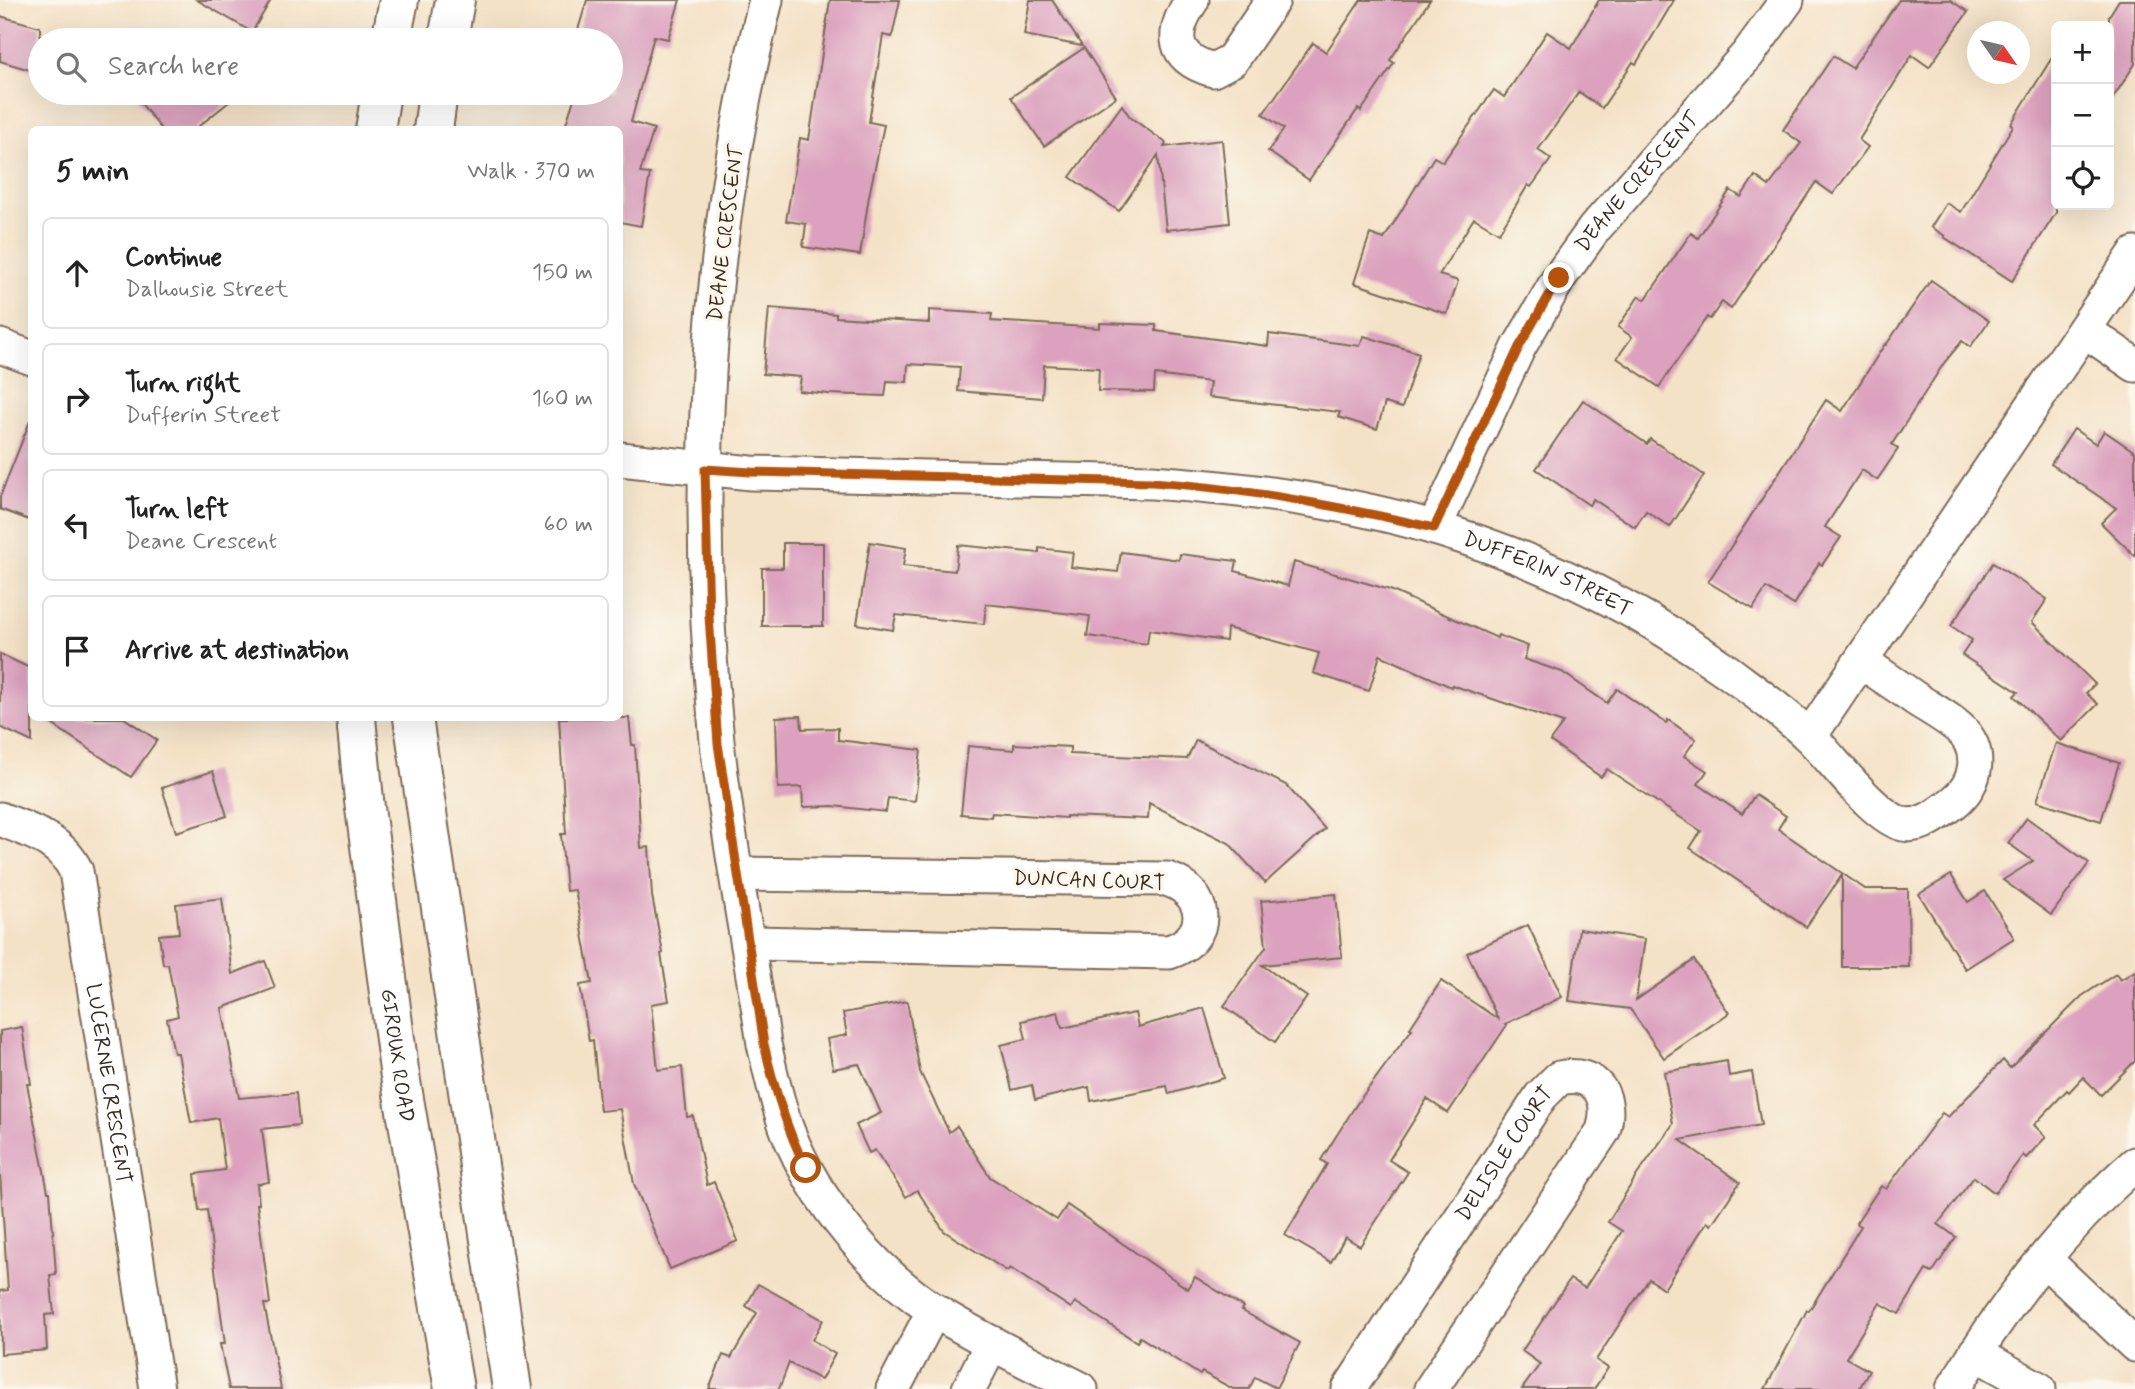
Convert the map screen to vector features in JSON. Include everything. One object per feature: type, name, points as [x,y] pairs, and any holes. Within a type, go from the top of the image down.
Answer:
[{"type":"main road","points":[[393,28],[399,0]]},
{"type":"main road","points":[[450,28],[456,0]]},
{"type":"main road","points":[[376,126],[379,105]]},
{"type":"main road","points":[[434,126],[436,105]]},
{"type":"main road","name":"GIROUX ROAD","points":[[356,721],[399,1070],[454,1389]]},
{"type":"main road","points":[[413,721],[512,1389]]},
{"type":"street","name":"DEANE CRESCENT","points":[[766,0],[739,127],[722,228],[713,317],[705,469],[713,689],[718,744],[764,1044],[774,1089],[788,1132],[806,1168],[847,1230],[870,1256],[934,1310],[1081,1389]]},
{"type":"street","points":[[1192,0],[1180,18],[1176,36],[1179,47],[1188,59],[1213,70],[1232,60],[1273,0]]},
{"type":"street","name":"DEANE CRESCENT","points":[[1434,528],[1519,347],[1571,260],[1594,229],[1748,54],[1787,0]]},
{"type":"street","points":[[1810,736],[2135,254]]},
{"type":"street","points":[[2084,330],[2135,365]]},
{"type":"street","points":[[0,346],[28,356]]},
{"type":"street","name":"DUFFERIN STREET","points":[[623,459],[751,472],[1152,482],[1209,486],[1305,500],[1434,528],[1521,559],[1649,621],[1725,670],[1810,736],[1874,806],[1895,821],[1911,824],[1926,821],[1963,795],[1975,775],[1975,753],[1958,727],[1861,661]]},
{"type":"street","name":"LUCERNE CRESCENT","points":[[0,819],[47,839],[65,852],[76,871],[157,1389]]},
{"type":"street","name":"DUNCAN COURT","points":[[737,874],[1167,879],[1178,883],[1195,898],[1201,917],[1199,927],[1188,943],[1169,952],[749,943]]},
{"type":"street","name":"DELISLE COURT","points":[[1349,1389],[1550,1085],[1559,1078],[1569,1076],[1591,1081],[1598,1087],[1607,1107],[1603,1131],[1431,1389]]},
{"type":"street","points":[[1953,1389],[1975,1353],[2044,1259],[2092,1205],[2135,1164]]},
{"type":"street","points":[[2044,1259],[2135,1345]]},
{"type":"street","points":[[893,1389],[934,1310]]},
{"type":"street","points":[[968,1389],[992,1343]]},
{"type":"street","points":[[1975,1353],[2039,1389]]},
{"type":"building","points":[[197,0],[271,0],[254,28],[245,28]]},
{"type":"building","points":[[587,0],[680,0],[668,39],[654,36],[631,122],[654,129],[640,173],[650,174],[641,226],[623,223],[623,126],[565,126],[572,105],[623,105],[623,28],[579,28]]},
{"type":"building","points":[[830,0],[900,0],[892,37],[883,35],[869,122],[884,125],[860,255],[803,247],[806,224],[786,221],[800,138],[809,140]]},
{"type":"building","points":[[1030,0],[1052,0],[1082,46],[1024,35]]},
{"type":"building","points":[[1361,0],[1430,0],[1390,60],[1394,63],[1309,180],[1268,151],[1284,129],[1263,114],[1313,43],[1326,52]]},
{"type":"building","points":[[1599,0],[1674,0],[1636,64],[1633,62],[1602,108],[1579,92],[1538,150],[1551,159],[1531,187],[1528,185],[1499,233],[1474,218],[1439,275],[1458,281],[1447,314],[1354,283],[1370,234],[1384,239],[1434,157],[1443,162],[1494,90],[1504,97],[1547,32],[1571,48]]},
{"type":"building","points":[[1899,0],[1950,0],[1968,12],[1929,67],[1912,55],[1859,140],[1868,147],[1833,194],[1816,182],[1731,309],[1722,302],[1710,319],[1707,317],[1659,387],[1617,358],[1632,337],[1618,327],[1639,296],[1645,300],[1691,233],[1698,238],[1730,190],[1741,197],[1755,176],[1769,186],[1801,143],[1783,130],[1833,56],[1852,68]]},
{"type":"building","points":[[2119,0],[2135,0],[2135,64],[2114,96],[2114,21],[2109,21],[2109,16]]},
{"type":"building","points":[[0,16],[40,27],[28,28],[28,69],[0,61]]},
{"type":"building","points":[[1084,48],[1116,97],[1044,146],[1011,97]]},
{"type":"building","points":[[2051,59],[2051,210],[2056,210],[2056,213],[2012,281],[1931,227],[1946,203],[1961,212],[2013,126],[2011,124]]},
{"type":"building","points":[[142,105],[225,105],[199,126],[159,126]]},
{"type":"building","points":[[1122,105],[1130,117],[1166,143],[1164,147],[1222,140],[1230,223],[1166,230],[1158,155],[1119,211],[1070,177]]},
{"type":"building","points":[[1931,280],[1989,321],[1970,347],[1962,341],[1944,363],[1892,444],[1898,449],[1877,480],[1862,470],[1825,527],[1841,537],[1822,565],[1819,563],[1794,605],[1766,588],[1753,609],[1708,582],[1826,400],[1842,411]]},
{"type":"building","points":[[769,308],[836,314],[836,317],[929,323],[929,310],[992,314],[991,321],[1100,328],[1100,323],[1156,325],[1156,331],[1268,346],[1269,334],[1360,346],[1364,336],[1419,353],[1402,408],[1385,403],[1377,429],[1338,417],[1340,412],[1208,397],[1210,382],[1155,375],[1154,392],[1098,391],[1099,368],[1044,365],[1042,398],[958,391],[960,367],[908,364],[907,382],[887,381],[885,396],[829,394],[799,391],[801,377],[763,374]]},
{"type":"building","points":[[1583,400],[1647,444],[1650,439],[1704,475],[1670,527],[1646,511],[1635,527],[1593,499],[1589,505],[1536,469]]},
{"type":"building","points":[[28,426],[28,520],[0,509],[0,497]]},
{"type":"building","points":[[2074,429],[2096,444],[2104,431],[2135,452],[2135,556],[2101,523],[2116,508],[2051,464]]},
{"type":"building","points":[[870,542],[906,548],[903,566],[955,571],[958,545],[1039,553],[1039,548],[1073,552],[1071,567],[1118,572],[1121,552],[1179,560],[1180,554],[1237,561],[1235,571],[1288,586],[1294,562],[1390,590],[1497,638],[1498,635],[1528,646],[1524,659],[1562,672],[1607,703],[1617,689],[1666,723],[1668,720],[1696,739],[1684,756],[1707,771],[1698,784],[1742,814],[1755,795],[1786,816],[1778,829],[1865,889],[1908,889],[1909,967],[1842,967],[1842,875],[1806,927],[1690,848],[1701,831],[1607,769],[1601,777],[1550,741],[1563,723],[1452,685],[1451,687],[1380,655],[1369,691],[1313,673],[1319,653],[1227,628],[1226,641],[1149,630],[1147,644],[1087,636],[1090,616],[986,604],[984,624],[896,615],[893,630],[857,624]]},
{"type":"building","points":[[783,543],[823,543],[823,626],[762,626],[762,568],[783,568]]},
{"type":"building","points":[[1993,563],[2047,599],[2032,622],[2095,684],[2086,693],[2098,704],[2061,741],[2014,696],[2018,692],[1962,655],[1972,640],[1951,626]]},
{"type":"building","points":[[0,654],[28,667],[28,721],[32,721],[32,742],[0,727]]},
{"type":"building","points":[[801,716],[802,729],[838,728],[838,740],[921,750],[915,801],[888,798],[886,812],[833,806],[803,807],[802,787],[778,788],[776,717]]},
{"type":"building","points":[[623,718],[629,718],[632,745],[635,745],[641,848],[649,847],[652,896],[669,1001],[651,1004],[658,1070],[682,1067],[687,1117],[693,1116],[707,1185],[714,1182],[738,1241],[670,1269],[634,1184],[620,1109],[600,1111],[593,1040],[589,1041],[580,985],[592,983],[575,890],[566,891],[561,834],[566,834],[559,721],[623,721]]},
{"type":"building","points":[[47,721],[128,721],[157,740],[131,777]]},
{"type":"building","points":[[1196,740],[1286,785],[1325,829],[1265,883],[1229,843],[1149,803],[1148,819],[1066,818],[992,813],[991,817],[961,814],[968,746],[1014,750],[1014,744],[1070,747],[1070,754],[1187,759]]},
{"type":"building","points":[[2056,743],[2119,763],[2101,821],[2037,801]]},
{"type":"building","points":[[213,771],[227,816],[176,832],[162,788]]},
{"type":"building","points":[[2027,818],[2089,863],[2051,915],[2003,880],[2033,861],[2008,843]]},
{"type":"building","points":[[1951,875],[1968,902],[1985,891],[2014,938],[1965,969],[1919,894]]},
{"type":"building","points":[[1336,894],[1342,957],[1262,965],[1307,997],[1275,1042],[1224,1006],[1266,947],[1261,901]]},
{"type":"building","points":[[222,898],[232,974],[265,961],[275,988],[222,1008],[239,1098],[296,1093],[299,1125],[262,1129],[269,1182],[257,1184],[257,1204],[270,1304],[264,1304],[281,1389],[229,1389],[220,1344],[225,1344],[207,1210],[199,1211],[195,1174],[225,1170],[218,1118],[191,1123],[178,1053],[174,1053],[167,1019],[178,1016],[168,964],[163,964],[159,935],[179,933],[176,904]]},
{"type":"building","points":[[1528,925],[1562,997],[1505,1024],[1507,1025],[1448,1113],[1427,1099],[1389,1160],[1408,1172],[1360,1246],[1345,1237],[1331,1262],[1285,1235],[1327,1164],[1321,1160],[1356,1105],[1412,1029],[1410,1028],[1441,981],[1498,1019],[1467,953]]},
{"type":"building","points":[[1579,929],[1645,939],[1636,1000],[1694,960],[1729,1013],[1664,1058],[1630,1009],[1569,1001]]},
{"type":"building","points":[[2135,971],[2135,1061],[2101,1095],[2083,1077],[2069,1092],[2067,1090],[2034,1125],[2046,1137],[2026,1158],[2023,1155],[1995,1193],[1974,1177],[1938,1224],[1956,1237],[1932,1273],[1926,1270],[1899,1314],[1880,1303],[1846,1358],[1869,1371],[1859,1389],[1765,1389],[1807,1310],[1809,1311],[1861,1226],[1856,1223],[1881,1186],[1886,1189],[1942,1113],[1948,1117],[2003,1060],[2010,1068],[2082,996],[2116,974],[2120,980]]},
{"type":"building","points":[[907,1001],[920,1072],[949,1132],[957,1126],[990,1177],[1057,1220],[1067,1205],[1188,1289],[1195,1277],[1243,1307],[1241,1310],[1300,1343],[1276,1388],[1255,1377],[1249,1389],[1233,1389],[1202,1372],[1200,1375],[1140,1337],[1137,1342],[1075,1302],[1071,1308],[1010,1268],[1007,1271],[944,1231],[917,1190],[906,1197],[875,1150],[869,1153],[856,1125],[881,1113],[859,1064],[833,1069],[827,1039],[847,1035],[843,1013]]},
{"type":"building","points":[[1204,1008],[1224,1078],[1169,1094],[1167,1086],[1091,1101],[1089,1087],[1035,1100],[1032,1085],[1012,1090],[1001,1045],[1026,1039],[1022,1021],[1058,1012],[1062,1028],[1135,1013],[1138,1027]]},
{"type":"building","points":[[22,1027],[31,1084],[27,1084],[50,1192],[56,1274],[50,1275],[54,1314],[45,1315],[47,1350],[1,1354],[0,1291],[8,1290],[0,1174],[0,1031]]},
{"type":"building","points":[[1727,1061],[1729,1076],[1752,1072],[1761,1125],[1680,1140],[1740,1182],[1711,1225],[1707,1222],[1664,1289],[1649,1279],[1596,1360],[1608,1368],[1594,1389],[1522,1389],[1540,1364],[1522,1351],[1570,1279],[1585,1288],[1622,1231],[1608,1222],[1673,1124],[1664,1072]]},
{"type":"building","points":[[758,1284],[823,1320],[812,1340],[835,1354],[821,1380],[789,1363],[779,1389],[709,1389],[723,1355],[731,1358],[757,1313],[746,1306]]},
{"type":"route","points":[[806,1168],[788,1132],[774,1089],[764,1044],[718,744],[709,616],[705,469],[1209,486],[1305,500],[1434,528],[1519,347],[1559,278]]}]
